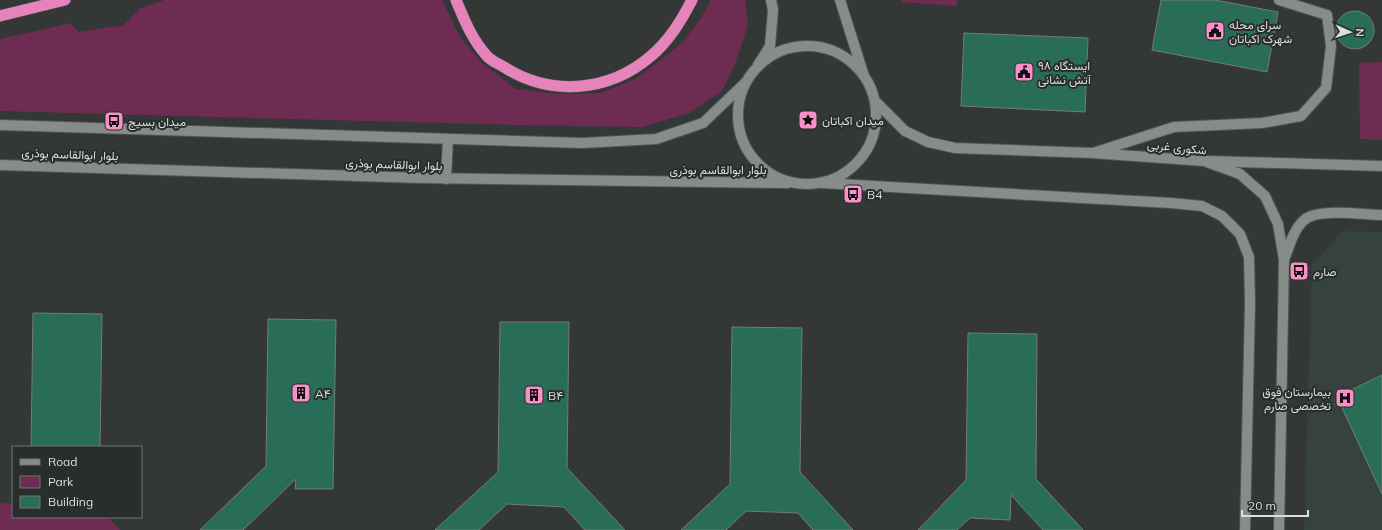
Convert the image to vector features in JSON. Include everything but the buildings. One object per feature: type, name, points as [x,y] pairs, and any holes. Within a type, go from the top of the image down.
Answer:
[{"type":"highway","points":[[0,16],[65,0]]},
{"type":"highway","points":[[456,0],[465,24],[487,56],[521,78],[553,87],[592,85],[625,74],[651,56],[677,27],[692,0]]},
{"type":"main road","points":[[0,125],[582,143],[656,139],[702,123],[745,83],[770,46],[773,10],[771,0]]},
{"type":"main road","points":[[821,183],[846,173],[865,153],[875,128],[875,101],[864,76],[840,0]]},
{"type":"main road","points":[[1092,153],[1174,127],[1262,123],[1301,116],[1326,88],[1331,46],[1327,15],[1279,0]]},
{"type":"main road","points":[[758,65],[778,51],[802,46],[826,48],[848,59],[864,76]]},
{"type":"main road","points":[[745,83],[737,113],[743,143],[761,168],[788,182],[1171,203],[1202,206],[1222,216],[1240,234],[1249,257],[1250,303],[1246,530]]},
{"type":"main road","name":"شکوری غربی","points":[[875,101],[905,131],[928,142],[955,148],[1092,153],[1204,161],[1240,174],[1265,196],[1278,224],[1284,260],[1279,530]]},
{"type":"main road","points":[[446,179],[448,139]]},
{"type":"main road","points":[[1204,161],[1382,166]]},
{"type":"main road","name":"بلوار ابوالقاسم بوذری","points":[[0,165],[446,179],[788,182]]},
{"type":"main road","points":[[1284,260],[1295,232],[1304,220],[1315,214],[1382,216]]},
{"type":"shaded area","name":"بیمارستان فوق تخصصی صارم","points":[[1343,231],[1382,232],[1382,530],[1304,530],[1312,265]]},
{"type":"green space","points":[[165,0],[442,0],[460,37],[483,64],[516,89],[557,94],[600,93],[636,79],[683,42],[701,18],[711,0],[745,0],[748,25],[735,64],[722,91],[689,113],[642,127],[0,111],[0,39],[71,23],[78,32],[124,25],[141,8]]},
{"type":"green space","points":[[902,0],[957,0],[956,6],[902,2]]},
{"type":"green space","points":[[1382,62],[1382,140],[1360,139],[1359,63]]},
{"type":"green space","points":[[0,503],[12,504],[12,518],[109,518],[120,530],[0,530]]},
{"type":"place","name":"سرای محله شهرک اکباتان","points":[[1215,31]]},
{"type":"place","name":"ایستگاه ۹۸ آتش نشانی","points":[[1024,72]]},
{"type":"place","name":"میدان اکباتان","points":[[808,120]]},
{"type":"place","name":"میدان بسیج","points":[[114,121]]},
{"type":"place","name":"B4","points":[[853,194]]},
{"type":"place","name":"صارم","points":[[1299,271]]},
{"type":"place","name":"A۴","points":[[301,393]]},
{"type":"place","name":"B۴","points":[[534,395]]},
{"type":"place","name":"بیمارستان فوق تخصصی صارم","points":[[1345,398]]}]
